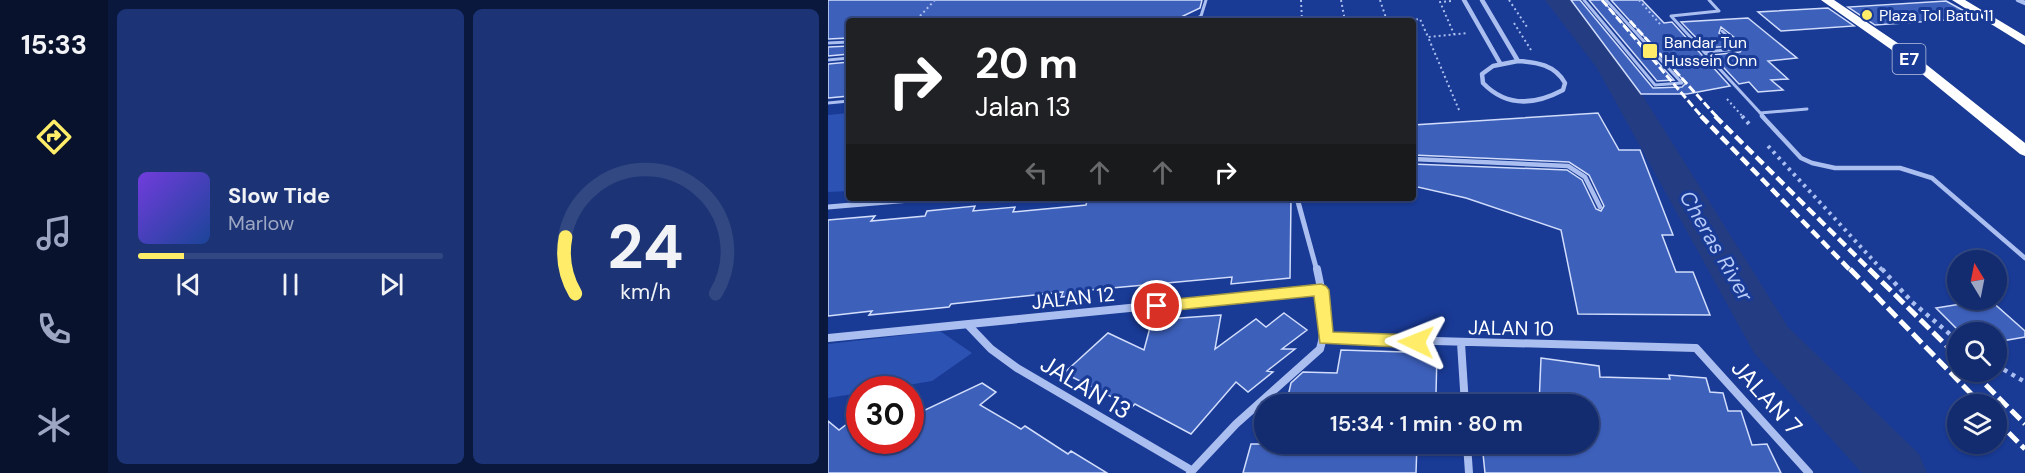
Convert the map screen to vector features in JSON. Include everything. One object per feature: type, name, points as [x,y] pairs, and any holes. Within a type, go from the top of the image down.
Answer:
[{"type":"highway","name":"E7","points":[[1826,0],[1854,17],[1964,101],[2025,152]]},
{"type":"highway","points":[[1957,0],[2025,41]]},
{"type":"street","points":[[1464,0],[1500,63]]},
{"type":"street","points":[[1482,0],[1518,61]]},
{"type":"street","points":[[2018,0],[2025,3]]},
{"type":"street","points":[[1518,61],[1538,63],[1555,70],[1565,83],[1563,90],[1556,96],[1538,101],[1516,101],[1502,98],[1484,87],[1480,81],[1486,69],[1500,63],[1518,61]]},
{"type":"street","points":[[828,207],[899,201]]},
{"type":"street","points":[[1298,201],[1321,290],[1326,338]]},
{"type":"street","name":"JALAN 12","points":[[828,339],[1321,290]]},
{"type":"street","name":"JALAN 13","points":[[969,326],[977,336],[1021,371],[1190,471],[1236,424],[1320,349],[1326,338]]},
{"type":"street","name":"JALAN 10","points":[[1326,338],[1696,348]]},
{"type":"street","points":[[1461,343],[1463,394]]},
{"type":"street","name":"JALAN 7","points":[[1696,348],[1809,473]]},
{"type":"street","points":[[1467,454],[1468,473]]},
{"type":"lane","points":[[1197,18],[1201,16],[1206,0]]},
{"type":"lane","points":[[1584,0],[1655,85],[1682,83],[1606,0]]},
{"type":"lane","points":[[1709,0],[1719,11],[1671,15],[1802,158],[1823,168],[1896,167],[1914,170],[1932,178],[2025,258]]},
{"type":"lane","points":[[1704,52],[1738,49],[1737,45],[1722,31]]},
{"type":"lane","points":[[828,43],[846,42]]},
{"type":"lane","points":[[828,60],[846,58]]},
{"type":"lane","points":[[828,103],[846,101]]},
{"type":"lane","points":[[1760,113],[1807,109]]},
{"type":"lane","points":[[1416,159],[1568,166],[1579,169],[1588,177],[1600,207]]},
{"type":"path","points":[[920,16],[935,0]]},
{"type":"path","points":[[1301,0],[1302,18]]},
{"type":"path","points":[[1341,0],[1344,18]]},
{"type":"path","points":[[1380,0],[1387,18]]},
{"type":"path","points":[[1509,0],[1527,27],[1517,28]]},
{"type":"path","points":[[1639,0],[1666,31]]},
{"type":"path","points":[[1440,2],[1454,34]]},
{"type":"path","points":[[1416,19],[1420,19],[1459,110]]},
{"type":"path","points":[[1428,37],[1468,33]]},
{"type":"path","points":[[1720,91],[1751,126]]},
{"type":"path","points":[[1766,143],[1912,302],[1947,332]]},
{"type":"path","points":[[2007,372],[2025,382]]},
{"type":"shaded area","points":[[846,113],[846,191],[828,192],[828,115]]},
{"type":"shaded area","points":[[940,331],[972,353],[932,381],[924,382],[924,376],[846,376],[846,395],[828,398],[828,344]]},
{"type":"building","points":[[828,0],[1202,0],[1200,8],[1179,18],[846,18],[846,38],[828,39]]},
{"type":"building","name":"Bandar Tun Hussein Onn","points":[[1571,0],[1580,0],[1653,88],[1682,87],[1686,83],[1611,0],[1642,0],[1664,23],[1672,22],[1730,86],[1687,94],[1641,94]]},
{"type":"building","points":[[1589,0],[1602,0],[1674,80],[1657,81]]},
{"type":"building","points":[[1946,1],[1977,18],[1875,25],[1848,7]]},
{"type":"building","points":[[1828,8],[1854,26],[1781,31],[1758,12]]},
{"type":"building","points":[[1748,18],[1797,58],[1768,61],[1788,79],[1771,80],[1783,90],[1758,92],[1749,82],[1739,84],[1712,55],[1740,52],[1742,49],[1740,42],[1721,27],[1719,33],[1732,46],[1706,48],[1681,22]]},
{"type":"building","points":[[846,46],[846,54],[828,56],[828,47]]},
{"type":"building","points":[[846,62],[846,96],[828,98],[828,64]]},
{"type":"building","points":[[1598,113],[1619,150],[1640,150],[1673,235],[1662,235],[1676,272],[1693,272],[1710,315],[1578,314],[1561,230],[1466,198],[1416,187],[1416,164],[1567,170],[1582,180],[1596,209],[1601,211],[1604,206],[1589,175],[1569,162],[1416,155],[1416,125]]},
{"type":"building","points":[[1087,201],[1291,201],[1290,278],[1231,284],[1232,277],[1090,290],[1089,294],[1061,297],[1063,292],[951,304],[949,307],[869,315],[872,311],[828,316],[828,220],[875,216],[871,221],[925,216],[927,211],[975,206],[973,211],[1015,207],[1013,212],[1086,205]]},
{"type":"building","points":[[1947,306],[1947,310],[2001,310],[2025,331],[2025,337],[2007,340],[2007,322],[1950,322],[1936,308]]},
{"type":"building","points":[[1284,313],[1307,330],[1282,349],[1295,349],[1267,371],[1273,372],[1248,392],[1236,382],[1191,434],[1135,404],[1132,407],[1064,373],[1108,333],[1144,350],[1152,320],[1221,315],[1215,349],[1256,319],[1266,327]]},
{"type":"building","points":[[1341,350],[1437,353],[1436,394],[1288,394],[1291,383],[1303,372],[1337,373]]},
{"type":"building","points":[[1541,358],[1599,366],[1600,377],[1670,379],[1669,375],[1706,378],[1710,392],[1723,393],[1728,411],[1741,411],[1752,445],[1767,444],[1781,473],[1485,473],[1483,454],[1599,454],[1599,394],[1539,394]]},
{"type":"building","points":[[982,383],[996,392],[980,405],[1021,429],[1025,426],[1068,454],[1071,451],[1107,473],[828,473],[828,421],[839,430],[846,425],[846,454],[924,454],[924,411]]},
{"type":"building","points":[[1251,444],[1254,444],[1254,454],[1417,454],[1416,473],[1243,473]]},
{"type":"waterway","name":"Cheras River","points":[[1557,0],[1610,66],[1771,340],[1899,473]]},
{"type":"railway","points":[[1602,0],[1702,117]]},
{"type":"railway","points":[[1630,21],[1717,117]]},
{"type":"railway","points":[[1701,116],[1851,271]]},
{"type":"railway","points":[[1715,116],[1871,271]]},
{"type":"railway","points":[[1850,269],[1971,394]]},
{"type":"railway","points":[[1869,269],[1947,346]]},
{"type":"railway","points":[[1983,382],[2025,424]]},
{"type":"railway","points":[[2007,431],[2025,449]]},
{"type":"place","name":"Plaza Tol Batu 11","points":[[1867,15]]},
{"type":"place","name":"Bandar Tun Hussein Onn","points":[[1650,51]]},
{"type":"route","points":[[1157,306],[1321,290],[1326,338],[1416,342]]}]
